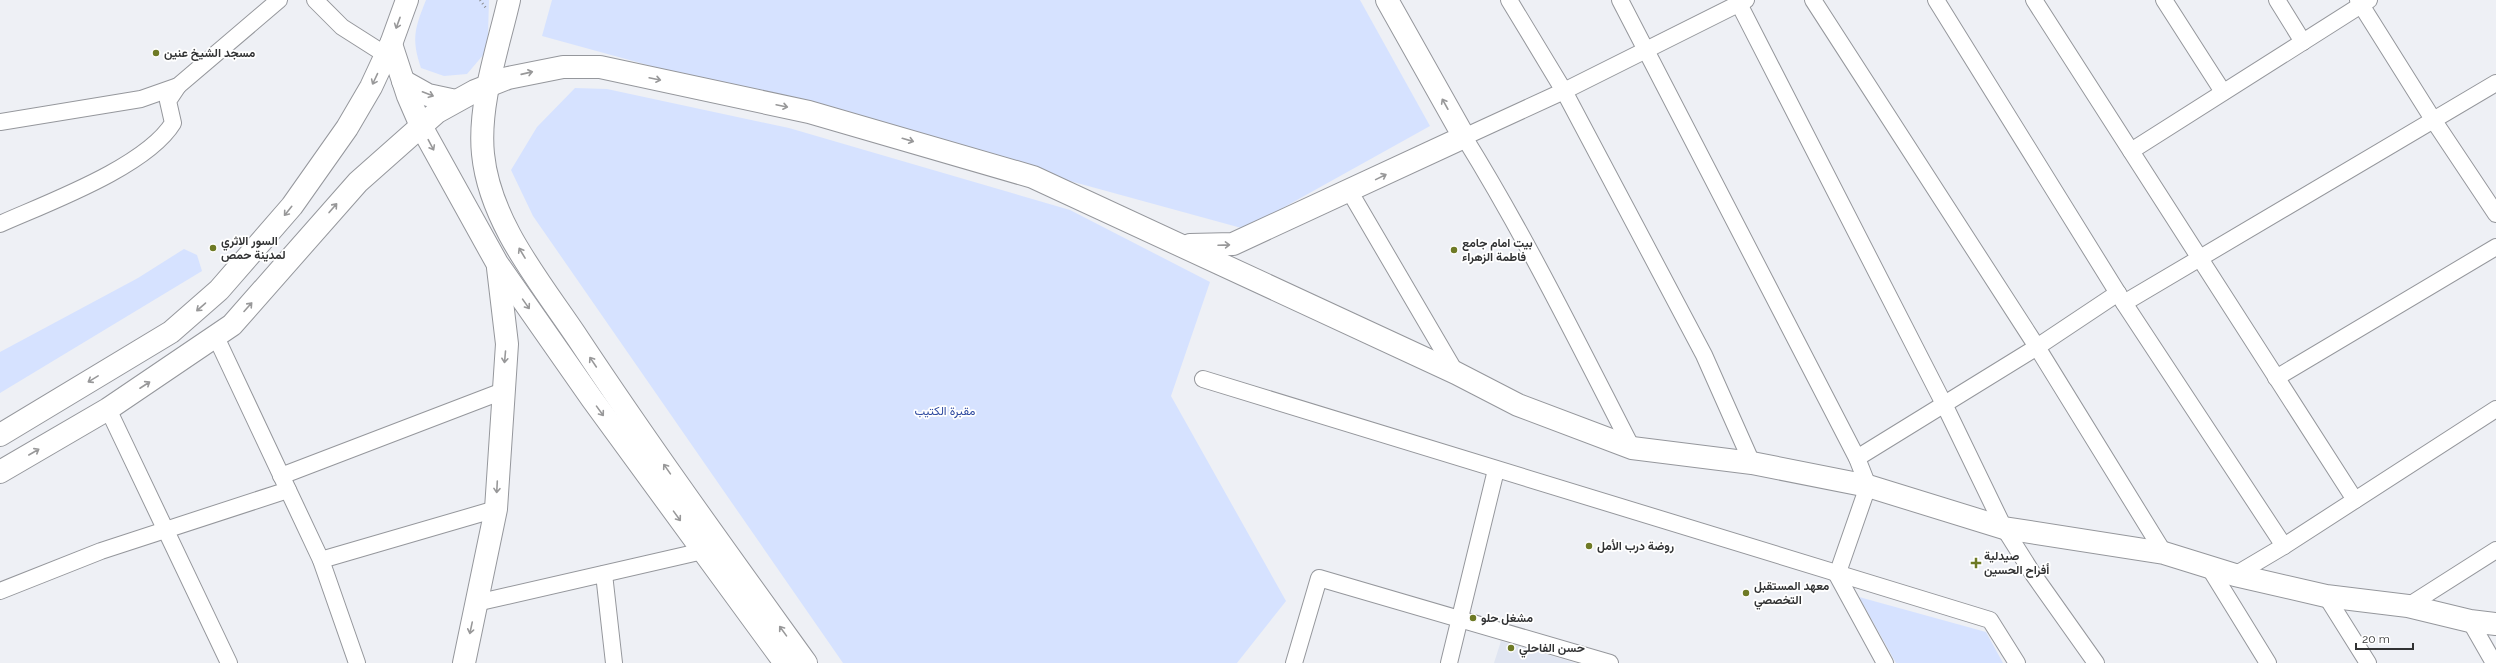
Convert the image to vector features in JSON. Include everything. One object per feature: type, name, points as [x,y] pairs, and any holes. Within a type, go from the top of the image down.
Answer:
[{"type":"main road","points":[[509,0],[490,84],[482,131],[483,155],[488,178],[508,230],[618,398],[806,663]]},
{"type":"main road","points":[[1185,246],[1233,244],[1350,192],[1464,137],[1387,0]]},
{"type":"main road","points":[[0,435],[171,332],[209,300],[262,242],[320,168],[371,87],[388,49],[406,1]]},
{"type":"main road","points":[[388,49],[421,126],[497,262],[592,399],[785,663]]},
{"type":"main road","points":[[0,472],[108,409],[216,337],[247,309],[358,182],[421,126],[456,101],[490,84],[544,69],[600,67],[808,112],[1033,177],[1185,246],[1456,373],[1518,405],[1632,448],[1752,463],[1868,486],[2004,528],[2164,553],[2206,564],[2235,575],[2326,596],[2408,606],[2470,621],[2496,624]]},
{"type":"main road","points":[[403,81],[428,95],[456,101]]},
{"type":"main road","points":[[464,663],[496,509],[506,344],[506,323],[497,262]]},
{"type":"street","points":[[0,224],[82,188],[152,146],[167,132],[173,123],[168,101],[178,86],[279,0]]},
{"type":"street","points":[[315,0],[342,27],[388,49]]},
{"type":"street","points":[[1509,0],[1564,91],[1704,355],[1752,463]]},
{"type":"street","points":[[1620,0],[1857,458],[1868,486],[1837,575],[1886,663]]},
{"type":"street","points":[[1813,0],[2037,347],[2164,553]]},
{"type":"street","points":[[1936,0],[2121,298],[2284,546]]},
{"type":"street","points":[[2034,0],[2355,500]]},
{"type":"street","points":[[2164,0],[2223,92]]},
{"type":"street","points":[[2277,0],[2303,42]]},
{"type":"street","points":[[1632,448],[1544,275],[1464,137],[1564,91],[1740,1],[1944,404],[2004,528],[2033,574],[2096,663]]},
{"type":"street","points":[[2131,151],[2303,42],[2363,2],[2434,122],[2496,214]]},
{"type":"street","points":[[1857,458],[2037,347],[2121,298],[2199,259],[2434,122],[2496,83]]},
{"type":"street","points":[[0,122],[141,99],[178,86]]},
{"type":"street","points":[[1350,192],[1456,373]]},
{"type":"street","points":[[2276,378],[2496,247]]},
{"type":"street","points":[[216,337],[321,560],[357,663]]},
{"type":"street","points":[[1203,379],[1837,575],[1990,620],[2018,663]]},
{"type":"street","points":[[0,591],[101,551],[167,530],[285,483],[417,422],[503,391]]},
{"type":"street","points":[[108,409],[167,530],[229,663]]},
{"type":"street","points":[[2235,575],[2284,546],[2495,411]]},
{"type":"street","points":[[1449,663],[1461,619],[1496,470]]},
{"type":"street","points":[[321,560],[496,509]]},
{"type":"street","points":[[2408,606],[2496,550]]},
{"type":"street","points":[[476,603],[703,552]]},
{"type":"street","points":[[2206,564],[2268,663]]},
{"type":"street","points":[[604,574],[614,663]]},
{"type":"street","points":[[1294,663],[1319,578],[1610,663]]},
{"type":"street","points":[[2326,596],[2368,663]]},
{"type":"street","points":[[2470,621],[2494,663]]},
{"type":"shaded area","name":"حسن الفاحلي","points":[[1501,641],[1576,663],[1494,663]]},
{"type":"green space","points":[[426,0],[489,0],[488,35],[484,54],[467,74],[444,76],[421,68],[415,41],[419,18]]},
{"type":"green space","points":[[552,0],[1360,0],[1430,126],[1245,229],[542,36]]},
{"type":"green space","name":"مقبرة الكتيب","points":[[575,88],[607,89],[789,128],[1070,210],[1210,282],[1171,396],[1286,601],[1237,663],[843,663],[533,216],[511,170],[537,127]]},
{"type":"green space","points":[[184,249],[197,255],[202,271],[0,393],[0,352],[138,278]]},
{"type":"green space","points":[[1859,597],[1986,632],[2003,663],[1896,663]]},
{"type":"place","name":"مسجد الشيخ عنين","points":[[156,53]]},
{"type":"place","name":"السور الاثري لمدينة حمص","points":[[213,248]]},
{"type":"place","name":"بيت امام جامع فاطمة الزهراء","points":[[1454,250]]},
{"type":"place","name":"روضة درب الأمل","points":[[1589,546]]},
{"type":"place","name":"صيدلية أفراح الحسين","points":[[1976,563]]},
{"type":"place","name":"معهد المستقبل التخصصي","points":[[1746,593]]},
{"type":"place","name":"مشغل حلو","points":[[1473,618]]},
{"type":"place","name":"حسن الفاحلي","points":[[1511,648]]}]
